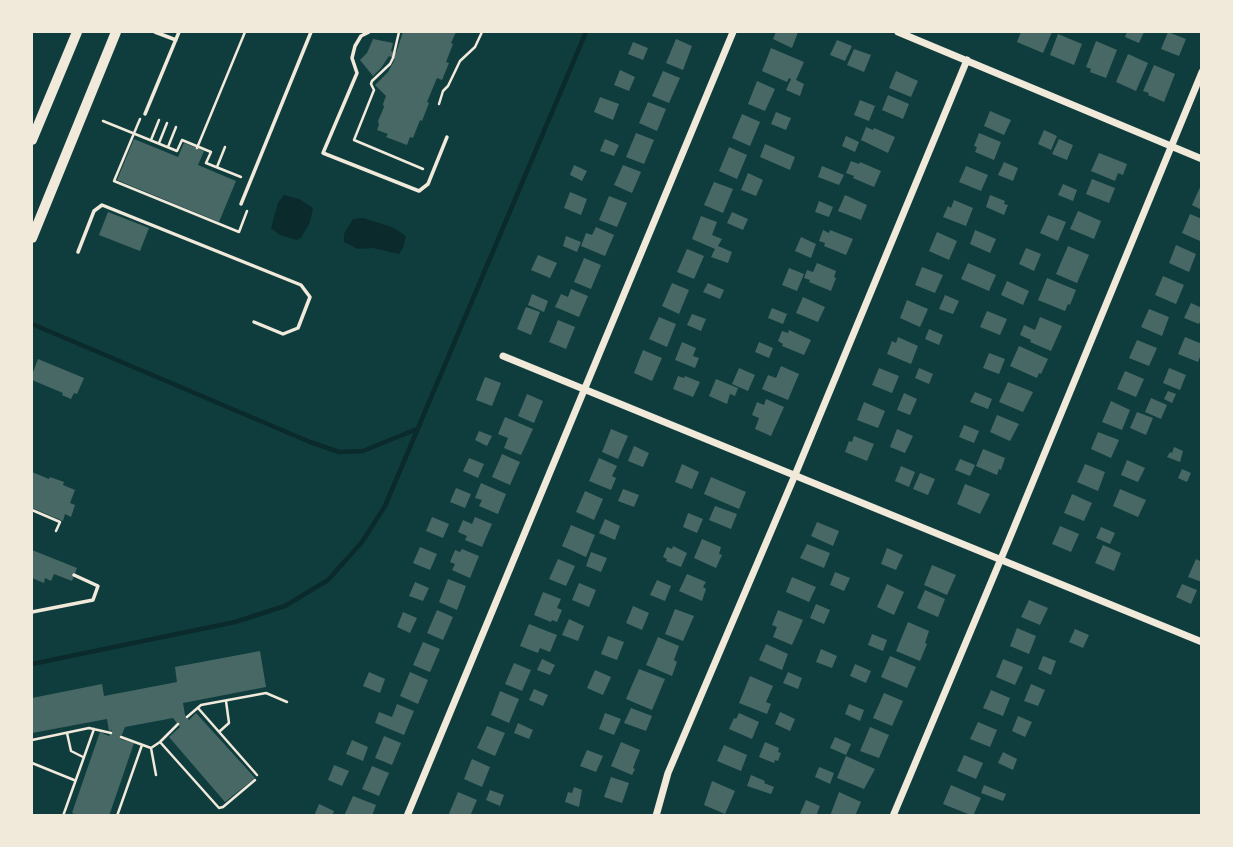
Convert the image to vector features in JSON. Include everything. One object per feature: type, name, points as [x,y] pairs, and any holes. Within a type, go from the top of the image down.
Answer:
[{"type":"main road","points":[[32,140],[77,32]]},
{"type":"main road","points":[[32,235],[116,32]]},
{"type":"street","points":[[407,816],[733,32]]},
{"type":"street","points":[[898,32],[1202,159]]},
{"type":"street","points":[[656,816],[668,773],[967,60]]},
{"type":"street","points":[[893,816],[1202,72]]},
{"type":"street","points":[[503,356],[1202,642]]},
{"type":"lane","points":[[156,32],[176,40]]},
{"type":"lane","points":[[145,114],[179,32]]},
{"type":"lane","points":[[241,204],[311,32]]},
{"type":"lane","points":[[369,32],[361,36],[355,46],[352,58],[357,73],[323,152],[419,191],[428,184],[447,137]]},
{"type":"lane","points":[[78,252],[94,211],[102,205],[301,285],[310,297],[298,328],[283,334],[254,322]]},
{"type":"lane","points":[[32,612],[93,600],[98,586],[74,575]]},
{"type":"path","points":[[197,147],[245,32]]},
{"type":"path","points":[[399,32],[390,64],[372,80],[374,90],[354,140],[433,173]]},
{"type":"path","points":[[439,104],[460,61],[475,47],[482,32]]},
{"type":"path","points":[[145,114],[138,121],[114,181],[239,232],[248,209],[241,204]]},
{"type":"path","points":[[151,140],[159,120]]},
{"type":"path","points":[[103,121],[177,151],[182,140],[211,152],[206,163],[250,181]]},
{"type":"path","points":[[159,143],[167,123]]},
{"type":"path","points":[[168,147],[176,127]]},
{"type":"path","points":[[217,167],[225,147]]},
{"type":"path","points":[[32,510],[60,522],[56,531]]},
{"type":"path","points":[[187,717],[201,705],[266,693],[287,702]]},
{"type":"path","points":[[219,732],[229,723],[226,701]]},
{"type":"path","points":[[198,708],[257,775]]},
{"type":"path","points":[[151,748],[178,724]]},
{"type":"path","points":[[32,740],[89,728],[111,733]]},
{"type":"path","points":[[63,816],[94,729]]},
{"type":"path","points":[[67,732],[71,751],[83,757]]},
{"type":"path","points":[[121,737],[151,748]]},
{"type":"path","points":[[160,741],[219,808],[255,780]]},
{"type":"path","points":[[117,816],[142,745]]},
{"type":"path","points":[[151,748],[156,775]]},
{"type":"path","points":[[32,763],[75,781]]},
{"type":"water","points":[[284,195],[299,199],[313,208],[310,222],[301,238],[296,240],[280,235],[271,228],[278,203]]},
{"type":"water","points":[[363,218],[392,227],[406,236],[399,254],[373,248],[358,249],[344,242],[344,234],[353,219]]},
{"type":"building","points":[[403,32],[456,32],[442,80],[437,78],[422,121],[420,120],[407,145],[386,137],[388,134],[377,130],[386,96],[375,85],[388,72],[395,59],[389,56],[373,76],[360,60],[367,53],[373,39],[393,43],[391,51],[396,53]]},
{"type":"building","points":[[776,32],[798,32],[792,48],[773,39]]},
{"type":"building","points":[[1021,32],[1052,32],[1043,53],[1017,42]]},
{"type":"building","points":[[1127,32],[1144,32],[1139,43],[1125,37]]},
{"type":"building","points":[[1168,32],[1186,39],[1179,56],[1161,49]]},
{"type":"building","points":[[1058,34],[1082,44],[1074,65],[1050,55]]},
{"type":"building","points":[[676,39],[692,46],[683,70],[666,63]]},
{"type":"building","points":[[837,40],[852,46],[845,61],[830,55]]},
{"type":"building","points":[[1096,41],[1117,50],[1106,78],[1090,72],[1091,69],[1086,67]]},
{"type":"building","points":[[633,42],[648,48],[643,60],[628,54]]},
{"type":"building","points":[[771,48],[804,62],[796,80],[804,84],[800,96],[786,90],[791,79],[787,82],[762,71]]},
{"type":"building","points":[[854,49],[871,55],[864,72],[847,65]]},
{"type":"building","points":[[1128,54],[1148,63],[1136,91],[1116,82]]},
{"type":"building","points":[[1154,65],[1175,74],[1164,102],[1143,91]]},
{"type":"building","points":[[620,70],[635,77],[629,91],[614,85]]},
{"type":"building","points":[[663,71],[680,78],[669,103],[652,96]]},
{"type":"building","points":[[896,71],[918,81],[911,97],[889,88]]},
{"type":"building","points":[[757,81],[775,89],[765,111],[748,104]]},
{"type":"building","points":[[888,95],[909,104],[903,119],[882,110]]},
{"type":"building","points":[[600,97],[619,104],[613,120],[594,112]]},
{"type":"building","points":[[860,100],[875,106],[869,121],[854,115]]},
{"type":"building","points":[[648,102],[666,109],[657,131],[639,123]]},
{"type":"building","points":[[990,111],[1011,120],[1004,135],[984,126]]},
{"type":"building","points":[[776,112],[791,118],[786,130],[771,124]]},
{"type":"building","points":[[742,114],[760,122],[750,146],[732,138]]},
{"type":"building","points":[[866,127],[895,137],[888,153],[861,140]]},
{"type":"building","points":[[1044,130],[1057,136],[1051,150],[1038,144]]},
{"type":"building","points":[[636,133],[654,140],[644,164],[626,157]]},
{"type":"building","points":[[979,133],[1001,142],[994,160],[975,152],[977,147],[974,146]]},
{"type":"building","points":[[846,136],[859,142],[855,152],[842,146]]},
{"type":"building","points":[[134,139],[178,157],[184,143],[197,148],[204,151],[198,165],[236,181],[219,222],[117,180]]},
{"type":"building","points":[[605,139],[619,145],[614,156],[600,151]]},
{"type":"building","points":[[1059,139],[1073,145],[1067,160],[1052,154]]},
{"type":"building","points":[[765,144],[795,157],[790,170],[760,157]]},
{"type":"building","points":[[729,147],[747,155],[737,179],[719,171]]},
{"type":"building","points":[[1099,153],[1127,164],[1123,175],[1118,173],[1115,181],[1091,171]]},
{"type":"building","points":[[851,161],[881,171],[874,187],[846,173]]},
{"type":"building","points":[[1004,162],[1018,168],[1013,181],[998,175]]},
{"type":"building","points":[[574,165],[587,171],[582,181],[570,175]]},
{"type":"building","points":[[623,165],[641,172],[632,193],[614,185]]},
{"type":"building","points":[[822,166],[844,175],[839,185],[818,177]]},
{"type":"building","points":[[966,166],[988,175],[981,191],[959,182]]},
{"type":"building","points":[[748,173],[763,180],[756,196],[741,190]]},
{"type":"building","points":[[1092,179],[1115,188],[1109,203],[1086,194]]},
{"type":"building","points":[[714,182],[733,189],[723,213],[704,205]]},
{"type":"building","points":[[1202,183],[1202,210],[1192,205]]},
{"type":"building","points":[[1063,184],[1077,190],[1073,201],[1058,195]]},
{"type":"building","points":[[570,192],[587,199],[581,215],[564,208]]},
{"type":"building","points":[[845,195],[867,205],[861,220],[838,211]]},
{"type":"building","points":[[990,195],[1008,205],[1004,215],[986,207]]},
{"type":"building","points":[[609,196],[627,203],[617,227],[599,220]]},
{"type":"building","points":[[954,200],[973,208],[966,226],[943,217]]},
{"type":"building","points":[[819,201],[833,207],[829,217],[815,212]]},
{"type":"building","points":[[1078,211],[1101,221],[1094,239],[1070,229]]},
{"type":"building","points":[[108,212],[149,228],[140,251],[99,235]]},
{"type":"building","points":[[732,212],[748,219],[743,230],[727,223]]},
{"type":"building","points":[[1190,214],[1202,219],[1200,241],[1182,233]]},
{"type":"building","points":[[1048,215],[1066,222],[1058,241],[1040,233]]},
{"type":"building","points":[[701,216],[717,222],[712,235],[722,239],[718,246],[732,252],[728,263],[711,257],[715,249],[692,239]]},
{"type":"building","points":[[596,227],[614,235],[605,256],[581,246],[586,233],[592,235]]},
{"type":"building","points":[[823,230],[853,239],[846,255],[824,246],[825,243],[819,241]]},
{"type":"building","points":[[975,230],[996,239],[990,253],[970,244]]},
{"type":"building","points":[[937,232],[957,241],[949,260],[929,251]]},
{"type":"building","points":[[566,236],[581,242],[577,252],[563,246]]},
{"type":"building","points":[[801,237],[816,244],[811,258],[795,251]]},
{"type":"building","points":[[1176,245],[1196,254],[1189,272],[1169,263]]},
{"type":"building","points":[[1068,246],[1089,255],[1077,283],[1056,274]]},
{"type":"building","points":[[1026,248],[1041,254],[1034,271],[1019,264]]},
{"type":"building","points":[[687,249],[704,256],[694,279],[677,272]]},
{"type":"building","points":[[538,255],[557,263],[550,278],[531,270]]},
{"type":"building","points":[[584,258],[601,265],[591,289],[574,282]]},
{"type":"building","points":[[817,263],[836,271],[831,291],[804,278],[807,270],[813,272]]},
{"type":"building","points":[[968,263],[996,275],[989,291],[961,279]]},
{"type":"building","points":[[922,267],[943,275],[935,293],[915,285]]},
{"type":"building","points":[[789,268],[804,274],[797,291],[782,285]]},
{"type":"building","points":[[1163,276],[1184,285],[1176,304],[1155,295]]},
{"type":"building","points":[[1047,278],[1076,290],[1065,311],[1038,300]]},
{"type":"building","points":[[1007,281],[1029,291],[1023,305],[1001,295]]},
{"type":"building","points":[[672,283],[689,290],[679,314],[662,306]]},
{"type":"building","points":[[708,283],[724,290],[720,299],[703,292]]},
{"type":"building","points":[[571,289],[588,296],[579,317],[555,307],[561,294],[568,297]]},
{"type":"building","points":[[532,294],[548,301],[544,312],[528,305]]},
{"type":"building","points":[[945,295],[959,301],[953,314],[939,309]]},
{"type":"building","points":[[803,297],[825,307],[818,322],[796,313]]},
{"type":"building","points":[[907,300],[928,309],[920,327],[900,318]]},
{"type":"building","points":[[1191,303],[1202,308],[1199,324],[1184,318]]},
{"type":"building","points":[[526,307],[540,312],[531,335],[517,329]]},
{"type":"building","points":[[772,308],[787,314],[783,324],[768,318]]},
{"type":"building","points":[[1149,309],[1169,317],[1162,336],[1141,327]]},
{"type":"building","points":[[987,311],[1007,319],[1000,335],[980,327]]},
{"type":"building","points":[[692,314],[706,319],[701,331],[687,325]]},
{"type":"building","points":[[659,317],[676,324],[667,347],[649,339]]},
{"type":"building","points":[[1040,317],[1062,326],[1051,351],[1020,335],[1024,325],[1035,330]]},
{"type":"building","points":[[558,320],[575,327],[566,349],[549,342]]},
{"type":"building","points":[[929,329],[943,335],[939,345],[925,339]]},
{"type":"building","points":[[789,330],[811,340],[804,355],[782,346],[778,341],[782,331],[788,333]]},
{"type":"building","points":[[898,337],[918,346],[911,364],[887,354],[892,341],[896,343]]},
{"type":"building","points":[[1185,337],[1202,344],[1198,362],[1178,354]]},
{"type":"building","points":[[1137,340],[1157,348],[1149,366],[1129,358]]},
{"type":"building","points":[[682,342],[696,348],[693,356],[699,358],[695,368],[675,360]]},
{"type":"building","points":[[759,342],[773,348],[769,358],[755,352]]},
{"type":"building","points":[[1019,346],[1048,359],[1037,378],[1010,366]]},
{"type":"building","points":[[643,350],[662,358],[652,381],[634,373]]},
{"type":"building","points":[[989,353],[1005,359],[999,374],[983,368]]},
{"type":"building","points":[[38,359],[84,378],[77,394],[74,393],[71,399],[32,380]]},
{"type":"building","points":[[781,366],[799,374],[788,400],[762,389],[768,375],[776,378]]},
{"type":"building","points":[[739,368],[755,375],[748,391],[732,384]]},
{"type":"building","points":[[879,368],[899,376],[892,393],[872,385]]},
{"type":"building","points":[[919,368],[933,374],[929,384],[915,378]]},
{"type":"building","points":[[1169,368],[1186,375],[1180,390],[1163,383]]},
{"type":"building","points":[[1125,371],[1144,379],[1136,397],[1117,389]]},
{"type":"building","points":[[678,376],[700,382],[693,397],[673,389]]},
{"type":"building","points":[[485,377],[501,383],[492,406],[476,400]]},
{"type":"building","points":[[716,379],[738,388],[735,396],[730,394],[727,404],[709,396]]},
{"type":"building","points":[[1008,382],[1033,392],[1023,412],[999,402]]},
{"type":"building","points":[[1168,391],[1176,394],[1172,403],[1164,399]]},
{"type":"building","points":[[975,392],[992,399],[988,409],[970,402]]},
{"type":"building","points":[[904,393],[917,399],[910,415],[897,410]]},
{"type":"building","points":[[527,394],[543,401],[534,423],[518,416]]},
{"type":"building","points":[[1151,398],[1167,405],[1161,419],[1145,412]]},
{"type":"building","points":[[766,399],[784,407],[771,436],[755,429],[759,418],[752,415],[757,402],[764,405]]},
{"type":"building","points":[[1111,401],[1130,410],[1122,430],[1102,422]]},
{"type":"building","points":[[864,402],[885,411],[878,428],[857,420]]},
{"type":"building","points":[[1137,412],[1153,418],[1146,435],[1130,428]]},
{"type":"building","points":[[997,415],[1019,424],[1010,441],[990,432]]},
{"type":"building","points":[[505,417],[533,429],[521,455],[504,448],[508,438],[498,434]]},
{"type":"building","points":[[964,425],[979,431],[974,443],[959,437]]},
{"type":"building","points":[[611,429],[628,436],[618,459],[602,452]]},
{"type":"building","points":[[897,429],[913,436],[905,453],[890,447]]},
{"type":"building","points":[[479,431],[492,436],[487,446],[475,440]]},
{"type":"building","points":[[1098,432],[1119,440],[1111,458],[1091,449]]},
{"type":"building","points":[[854,436],[874,444],[867,461],[845,452]]},
{"type":"building","points":[[634,446],[649,453],[643,467],[628,461]]},
{"type":"building","points":[[1174,447],[1183,451],[1180,462],[1167,457]]},
{"type":"building","points":[[983,449],[1005,458],[997,475],[976,466]]},
{"type":"building","points":[[502,454],[520,462],[510,485],[492,477]]},
{"type":"building","points":[[469,458],[484,464],[478,478],[463,471]]},
{"type":"building","points":[[599,458],[617,466],[612,476],[616,478],[611,490],[589,481]]},
{"type":"building","points":[[960,459],[975,465],[970,476],[955,470]]},
{"type":"building","points":[[1127,460],[1145,468],[1138,482],[1121,475]]},
{"type":"building","points":[[682,464],[699,472],[692,489],[675,482]]},
{"type":"building","points":[[1085,464],[1105,472],[1098,491],[1077,482]]},
{"type":"building","points":[[901,466],[915,472],[909,487],[895,481]]},
{"type":"building","points":[[1182,469],[1191,473],[1187,482],[1178,478]]},
{"type":"building","points":[[32,472],[64,482],[63,485],[75,490],[70,503],[75,505],[71,517],[65,514],[63,521],[32,508]]},
{"type":"building","points":[[920,473],[935,479],[928,495],[913,489]]},
{"type":"building","points":[[711,477],[746,492],[739,509],[704,494]]},
{"type":"building","points":[[481,483],[506,494],[498,514],[479,506],[482,500],[475,498]]},
{"type":"building","points":[[965,484],[990,494],[980,514],[957,504]]},
{"type":"building","points":[[456,488],[471,494],[465,508],[450,502]]},
{"type":"building","points":[[623,489],[639,495],[634,507],[618,501]]},
{"type":"building","points":[[1120,489],[1146,500],[1138,517],[1113,506]]},
{"type":"building","points":[[585,491],[603,499],[594,520],[576,512]]},
{"type":"building","points":[[1072,494],[1092,503],[1084,521],[1064,513]]},
{"type":"building","points":[[715,506],[737,514],[731,529],[709,520]]},
{"type":"building","points":[[688,513],[703,519],[697,533],[683,527]]},
{"type":"building","points":[[432,517],[449,524],[443,538],[426,531]]},
{"type":"building","points":[[475,517],[492,524],[482,547],[465,540],[467,536],[458,532],[463,520],[472,524]]},
{"type":"building","points":[[605,519],[620,526],[615,540],[599,533]]},
{"type":"building","points":[[817,522],[839,531],[833,546],[811,536]]},
{"type":"building","points":[[571,525],[595,535],[586,557],[562,546]]},
{"type":"building","points":[[1060,526],[1079,534],[1071,552],[1052,544]]},
{"type":"building","points":[[1101,527],[1115,533],[1110,544],[1096,538]]},
{"type":"building","points":[[702,539],[721,547],[719,554],[722,555],[716,568],[694,558]]},
{"type":"building","points":[[807,544],[830,553],[824,568],[800,558]]},
{"type":"building","points":[[1103,545],[1121,553],[1114,571],[1095,563]]},
{"type":"building","points":[[673,546],[687,553],[681,567],[663,557],[667,547],[672,549]]},
{"type":"building","points":[[420,547],[437,554],[430,570],[413,563]]},
{"type":"building","points":[[887,548],[903,555],[896,570],[881,564]]},
{"type":"building","points":[[462,549],[479,556],[470,578],[452,570],[455,564],[450,562],[455,550],[460,552]]},
{"type":"building","points":[[32,550],[77,568],[72,581],[54,574],[51,581],[45,578],[44,583],[32,578]]},
{"type":"building","points":[[591,552],[607,558],[601,572],[586,566]]},
{"type":"building","points":[[558,559],[575,566],[566,586],[549,579]]},
{"type":"building","points":[[1196,559],[1202,562],[1202,582],[1188,577]]},
{"type":"building","points":[[932,565],[956,575],[947,595],[924,585]]},
{"type":"building","points":[[835,572],[850,578],[844,591],[830,585]]},
{"type":"building","points":[[687,574],[706,582],[702,601],[679,591]]},
{"type":"building","points":[[792,577],[816,587],[809,602],[786,592]]},
{"type":"building","points":[[448,579],[466,586],[457,610],[439,602]]},
{"type":"building","points":[[657,580],[671,586],[665,601],[650,595]]},
{"type":"building","points":[[415,582],[429,588],[423,601],[409,596]]},
{"type":"building","points":[[579,583],[596,590],[589,607],[572,600]]},
{"type":"building","points":[[887,584],[904,592],[894,615],[877,607]]},
{"type":"building","points":[[1182,584],[1197,590],[1191,604],[1176,597]]},
{"type":"building","points":[[925,590],[945,599],[938,617],[917,608]]},
{"type":"building","points":[[543,592],[561,599],[557,608],[562,610],[557,622],[534,615]]},
{"type":"building","points":[[1029,600],[1048,608],[1040,625],[1021,617]]},
{"type":"building","points":[[816,604],[830,610],[824,624],[810,618]]},
{"type":"building","points":[[633,606],[649,613],[642,630],[626,623]]},
{"type":"building","points":[[675,609],[694,616],[683,641],[665,634]]},
{"type":"building","points":[[437,610],[453,617],[443,640],[427,633]]},
{"type":"building","points":[[778,610],[803,620],[792,645],[773,637],[777,627],[772,625]]},
{"type":"building","points":[[403,612],[417,618],[410,633],[397,627]]},
{"type":"building","points":[[569,619],[584,626],[578,641],[562,635]]},
{"type":"building","points":[[908,622],[929,631],[920,661],[896,651]]},
{"type":"building","points":[[529,624],[557,635],[550,652],[540,648],[538,653],[520,646]]},
{"type":"building","points":[[1017,628],[1036,636],[1029,654],[1010,646]]},
{"type":"building","points":[[1075,629],[1089,635],[1083,648],[1069,642]]},
{"type":"building","points":[[872,634],[887,640],[883,651],[868,645]]},
{"type":"building","points":[[608,636],[624,642],[617,660],[601,654]]},
{"type":"building","points":[[658,637],[679,646],[672,676],[646,665]]},
{"type":"building","points":[[423,642],[440,649],[430,672],[413,665]]},
{"type":"building","points":[[766,644],[788,654],[782,670],[759,660]]},
{"type":"building","points":[[821,649],[837,656],[832,668],[816,662]]},
{"type":"building","points":[[260,651],[266,687],[183,703],[185,715],[189,720],[196,713],[255,778],[225,802],[169,737],[180,727],[173,718],[125,727],[120,739],[134,743],[109,816],[79,816],[72,813],[100,732],[109,736],[112,730],[109,731],[107,719],[32,733],[32,698],[102,684],[104,696],[177,682],[175,667]]},
{"type":"building","points":[[890,656],[916,667],[907,688],[881,677]]},
{"type":"building","points":[[1043,656],[1056,661],[1051,675],[1038,669]]},
{"type":"building","points":[[542,659],[555,665],[550,675],[537,670]]},
{"type":"building","points":[[1003,659],[1023,667],[1015,685],[996,677]]},
{"type":"building","points":[[514,663],[531,670],[522,691],[505,684]]},
{"type":"building","points":[[855,664],[871,671],[866,683],[850,676]]},
{"type":"building","points":[[639,669],[665,679],[652,710],[626,699]]},
{"type":"building","points":[[595,670],[611,677],[603,695],[587,688]]},
{"type":"building","points":[[369,672],[385,679],[380,693],[363,686]]},
{"type":"building","points":[[410,672],[428,680],[418,704],[400,696]]},
{"type":"building","points":[[788,672],[802,678],[798,689],[783,683]]},
{"type":"building","points":[[750,676],[773,686],[766,702],[771,704],[767,714],[739,703]]},
{"type":"building","points":[[1031,684],[1045,690],[1038,706],[1024,701]]},
{"type":"building","points":[[534,689],[548,695],[543,706],[529,700]]},
{"type":"building","points":[[991,690],[1010,698],[1003,716],[983,708]]},
{"type":"building","points":[[500,691],[519,699],[509,723],[491,715]]},
{"type":"building","points":[[884,693],[903,701],[892,726],[873,718]]},
{"type":"building","points":[[397,704],[414,711],[404,735],[375,723],[379,712],[392,717]]},
{"type":"building","points":[[849,704],[864,710],[860,721],[845,714]]},
{"type":"building","points":[[631,708],[652,716],[646,731],[624,723]]},
{"type":"building","points":[[780,712],[795,719],[790,731],[775,724]]},
{"type":"building","points":[[605,713],[621,719],[614,735],[599,729]]},
{"type":"building","points":[[739,713],[759,722],[752,739],[729,729]]},
{"type":"building","points":[[1018,716],[1032,722],[1025,737],[1012,731]]},
{"type":"building","points":[[978,722],[997,730],[990,747],[970,739]]},
{"type":"building","points":[[518,723],[533,730],[529,739],[514,733]]},
{"type":"building","points":[[487,726],[505,733],[495,756],[477,748]]},
{"type":"building","points":[[870,727],[889,735],[879,758],[860,751]]},
{"type":"building","points":[[384,736],[401,743],[392,765],[375,758]]},
{"type":"building","points":[[835,737],[851,744],[846,755],[830,748]]},
{"type":"building","points":[[352,740],[368,747],[363,761],[346,754]]},
{"type":"building","points":[[621,742],[640,750],[632,775],[611,766]]},
{"type":"building","points":[[765,742],[779,748],[778,752],[781,753],[778,761],[775,760],[774,763],[759,757]]},
{"type":"building","points":[[724,745],[747,755],[741,771],[717,761]]},
{"type":"building","points":[[587,750],[603,756],[596,772],[580,766]]},
{"type":"building","points":[[1003,752],[1017,759],[1013,770],[998,763]]},
{"type":"building","points":[[964,755],[983,763],[976,779],[957,771]]},
{"type":"building","points":[[846,756],[875,769],[864,789],[837,778]]},
{"type":"building","points":[[472,759],[490,767],[482,787],[464,779]]},
{"type":"building","points":[[334,765],[349,771],[342,786],[328,780]]},
{"type":"building","points":[[372,766],[389,773],[379,796],[362,789]]},
{"type":"building","points":[[819,767],[834,773],[830,784],[815,777]]},
{"type":"building","points":[[751,775],[774,787],[771,794],[747,786]]},
{"type":"building","points":[[611,777],[629,783],[622,803],[604,797]]},
{"type":"building","points":[[712,781],[735,791],[725,814],[704,805]]},
{"type":"building","points":[[951,785],[981,798],[973,816],[943,804]]},
{"type":"building","points":[[984,785],[1006,794],[1003,801],[981,793]]},
{"type":"building","points":[[574,787],[582,790],[579,807],[565,802],[568,792],[572,793]]},
{"type":"building","points":[[490,790],[504,795],[500,806],[486,800]]},
{"type":"building","points":[[458,792],[477,800],[470,816],[448,816]]},
{"type":"building","points":[[839,792],[861,802],[855,816],[830,816]]},
{"type":"building","points":[[353,796],[376,805],[372,816],[344,816]]},
{"type":"building","points":[[806,800],[820,806],[816,816],[800,814]]},
{"type":"building","points":[[319,804],[334,811],[332,816],[314,816]]},
{"type":"waterway","points":[[32,664],[235,622],[285,606],[328,580],[362,542],[385,506],[586,32]]},
{"type":"waterway","points":[[32,324],[339,452],[363,451],[417,429]]}]
